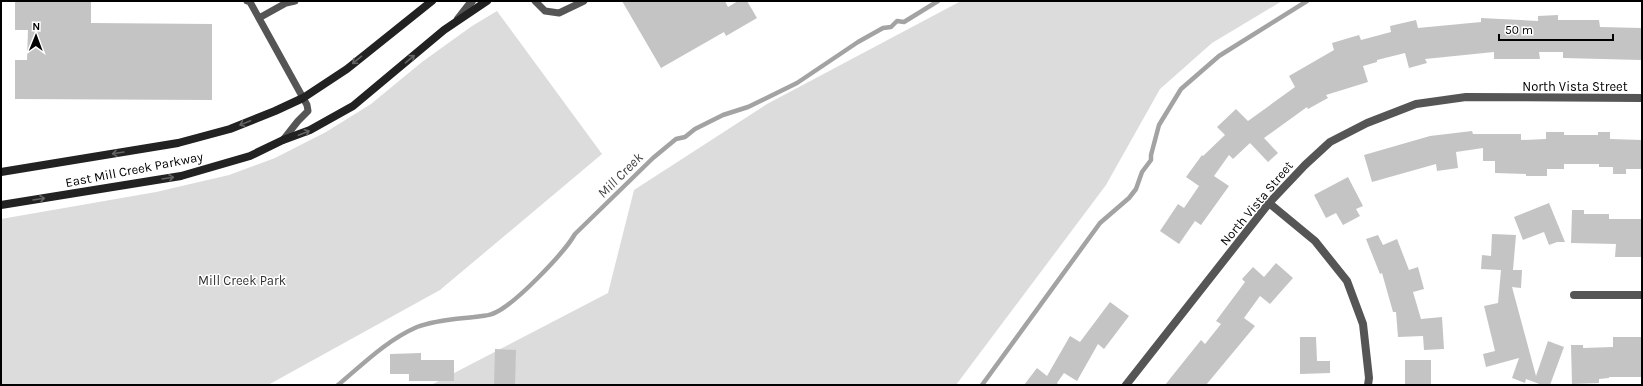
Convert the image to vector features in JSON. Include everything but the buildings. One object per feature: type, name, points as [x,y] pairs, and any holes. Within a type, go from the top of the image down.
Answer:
[{"type":"street","name":"East Mill Creek Parkway","points":[[1,172],[178,143],[230,129],[303,98],[347,68],[432,1]]},
{"type":"street","points":[[455,23],[472,1]]},
{"type":"street","name":"East Mill Creek Parkway","points":[[1,205],[180,176],[250,156],[283,140],[310,130],[353,106],[455,23],[487,1]]},
{"type":"street","name":"North Vista Street","points":[[1126,385],[1269,203],[1305,165],[1330,142],[1367,123],[1416,104],[1466,97],[1642,98]]},
{"type":"street","points":[[1269,203],[1315,241],[1347,281],[1363,324],[1369,378],[1368,385]]},
{"type":"street","points":[[1574,295],[1642,296]]},
{"type":"lane","points":[[249,1],[307,105],[308,111],[283,140]]},
{"type":"lane","points":[[259,18],[286,3],[295,1]]},
{"type":"lane","points":[[536,1],[545,11],[559,13],[584,1]]},
{"type":"green space","points":[[961,1],[1282,1],[1212,43],[1160,89],[1106,185],[956,385],[431,385],[608,293],[634,190],[767,104]]},
{"type":"green space","name":"Mill Creek Park","points":[[497,11],[602,154],[440,290],[268,385],[1,385],[1,219],[156,192],[229,175],[275,158],[326,132],[371,104],[422,62],[472,26]]},
{"type":"waterway","name":"Mill Creek","points":[[338,385],[385,346],[406,332],[438,321],[492,314],[512,301],[525,291],[549,266],[575,234],[653,158],[676,139],[685,137],[695,129],[723,115],[748,107],[797,83],[858,42],[883,28],[891,27],[897,21],[904,22],[938,1]]},
{"type":"waterway","points":[[982,385],[1100,223],[1129,198],[1136,189],[1142,172],[1151,160],[1159,125],[1181,89],[1219,56],[1307,1]]}]
